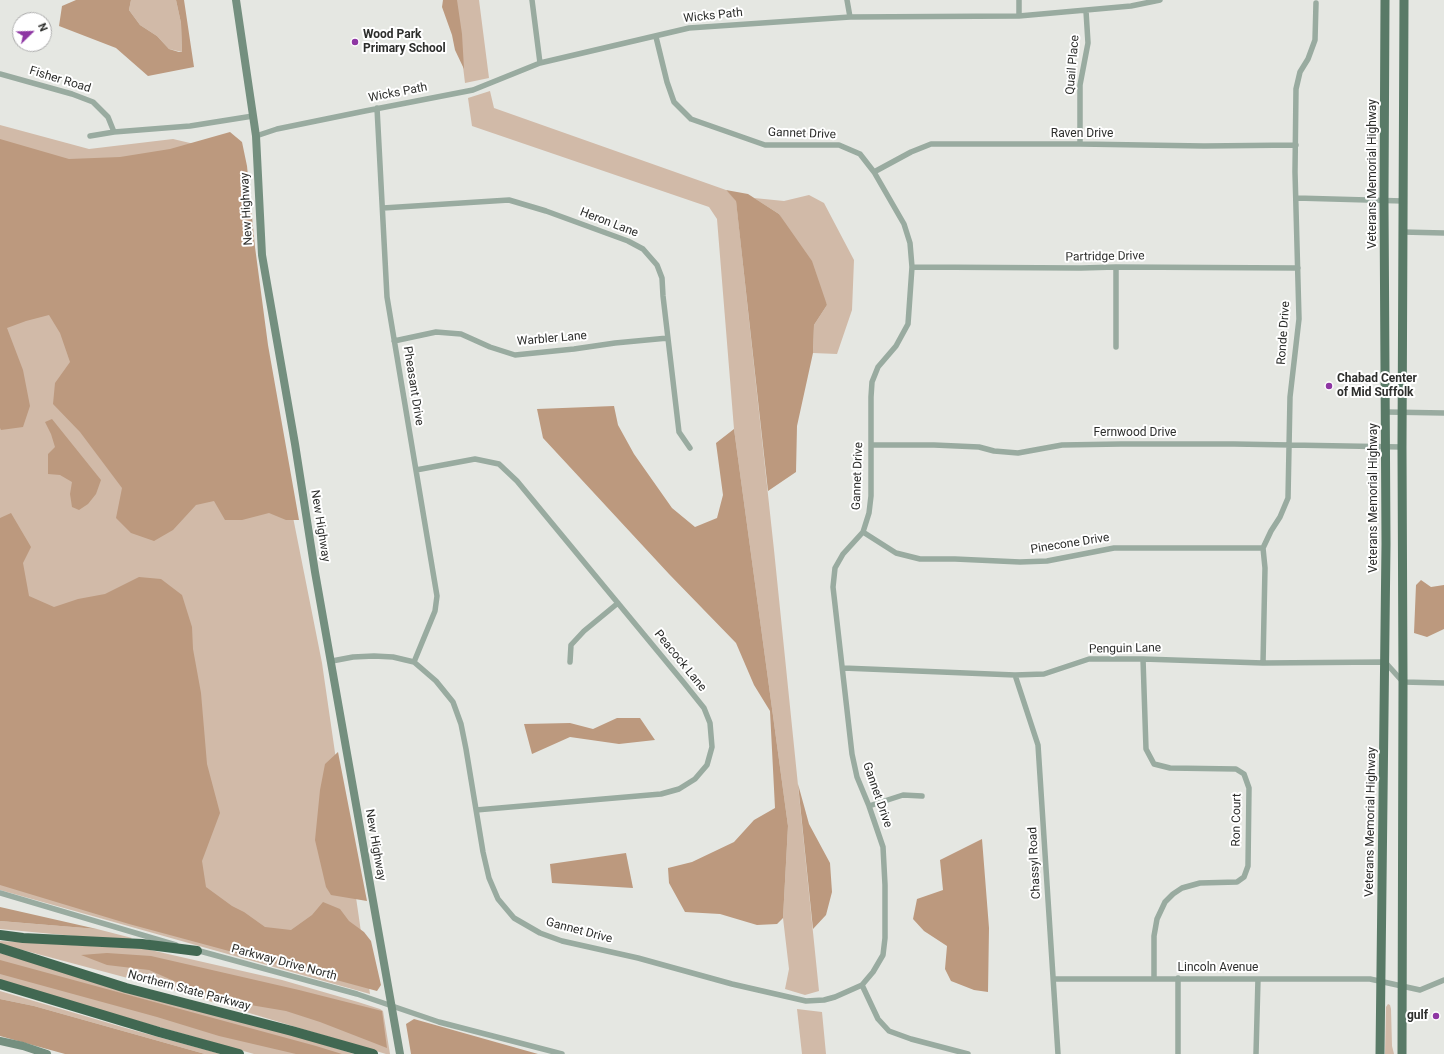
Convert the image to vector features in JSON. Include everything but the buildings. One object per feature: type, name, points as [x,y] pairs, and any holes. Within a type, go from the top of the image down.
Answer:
[{"type":"highway","points":[[0,935],[23,938],[142,944],[197,950]]},
{"type":"highway","name":"Northern State Parkway","points":[[0,948],[126,988],[292,1031],[373,1054]]},
{"type":"highway","points":[[0,984],[159,1032],[240,1054]]},
{"type":"main road","name":"Veterans Memorial Highway","points":[[1380,1054],[1385,662],[1385,0]]},
{"type":"main road","points":[[1402,1054],[1402,232],[1404,0]]},
{"type":"street","name":"New Highway","points":[[236,0],[256,136],[262,255],[295,444],[315,572],[332,661],[390,1004],[400,1054]]},
{"type":"street","points":[[532,0],[540,63]]},
{"type":"street","points":[[847,0],[850,17]]},
{"type":"street","points":[[1019,0],[1019,16]]},
{"type":"street","name":"Wicks Path","points":[[256,136],[277,129],[473,90],[540,63],[656,37],[689,28],[850,17],[1019,16],[1086,11],[1131,3],[1160,0]]},
{"type":"street","name":"Ronde Drive","points":[[1263,548],[1280,517],[1288,498],[1290,397],[1298,319],[1296,89],[1300,72],[1308,59],[1315,40],[1316,4]]},
{"type":"street","name":"Quail Place","points":[[1080,144],[1080,85],[1088,44],[1086,11]]},
{"type":"street","name":"Gannet Drive","points":[[332,661],[353,657],[374,656],[393,657],[414,662],[436,681],[453,702],[464,736],[483,852],[489,878],[498,899],[514,918],[540,933],[562,941],[631,956],[732,984],[806,1001],[824,1000],[835,997],[862,984],[873,972],[883,955],[885,938],[885,885],[883,847],[857,777],[852,754],[833,587],[835,568],[843,554],[863,532],[869,513],[871,496],[872,382],[878,367],[896,346],[908,324],[912,266],[910,243],[904,224],[874,172],[860,154],[839,145],[765,145],[691,119],[674,102],[666,82],[656,37]]},
{"type":"street","name":"Fisher Road","points":[[0,74],[72,94],[93,102],[108,117],[114,132]]},
{"type":"street","name":"Pheasant Drive","points":[[377,108],[387,297],[437,596],[435,612],[414,662]]},
{"type":"street","points":[[90,136],[114,132],[190,126],[253,116]]},
{"type":"street","name":"Raven Drive","points":[[874,172],[911,152],[931,144],[1204,146],[1296,145]]},
{"type":"street","points":[[1296,198],[1403,201]]},
{"type":"street","name":"Heron Lane","points":[[383,208],[509,200],[546,211],[628,241],[644,249],[657,265],[662,278],[679,432],[690,448]]},
{"type":"street","points":[[1402,232],[1444,233]]},
{"type":"street","name":"Partridge Drive","points":[[912,266],[1298,268]]},
{"type":"street","points":[[1116,267],[1116,347]]},
{"type":"street","name":"Warbler Lane","points":[[394,340],[436,332],[461,334],[490,347],[515,355],[574,350],[615,343],[668,338]]},
{"type":"street","points":[[1386,412],[1444,413]]},
{"type":"street","name":"Fernwood Drive","points":[[871,445],[979,447],[994,451],[1018,453],[1062,445],[1121,444],[1289,444],[1402,447]]},
{"type":"street","name":"Peacock Lane","points":[[416,470],[475,458],[499,464],[517,480],[704,708],[710,723],[712,747],[707,765],[696,779],[679,789],[661,794],[476,810]]},
{"type":"street","name":"Pinecone Drive","points":[[863,532],[896,553],[920,559],[1020,562],[1047,561],[1114,548],[1263,548]]},
{"type":"street","points":[[1263,548],[1265,568],[1263,663]]},
{"type":"street","points":[[570,662],[571,645],[584,631],[618,603]]},
{"type":"street","name":"Penguin Lane","points":[[842,668],[1015,675],[1044,674],[1089,659],[1143,659],[1263,663],[1385,662]]},
{"type":"street","name":"Ron Court","points":[[1143,659],[1146,749],[1154,764],[1170,768],[1236,769],[1244,774],[1249,788],[1248,866],[1244,877],[1237,882],[1200,883],[1182,888],[1165,902],[1157,920],[1154,936],[1154,979]]},
{"type":"street","points":[[1385,662],[1403,682],[1444,683]]},
{"type":"street","name":"Chassyl Road","points":[[1015,675],[1038,745],[1058,1054]]},
{"type":"street","points":[[869,806],[903,795],[922,796]]},
{"type":"street","name":"Parkway Drive North","points":[[0,893],[197,950],[357,994],[390,1004],[439,1022],[562,1054]]},
{"type":"street","points":[[1178,978],[1178,1054]]},
{"type":"street","name":"Lincoln Avenue","points":[[1054,979],[1370,979],[1420,990],[1444,980]]},
{"type":"street","points":[[1256,1054],[1258,979]]},
{"type":"street","points":[[862,984],[878,1019],[889,1031],[911,1039],[968,1054]]},
{"type":"street","points":[[0,1041],[23,1046],[47,1054]]},
{"type":"shaded area","points":[[76,0],[131,0],[129,10],[140,25],[157,36],[169,49],[182,52],[181,23],[176,0],[184,0],[194,67],[148,76],[116,48],[59,26],[62,6]]},
{"type":"shaded area","points":[[131,0],[176,0],[181,23],[182,52],[169,49],[157,36],[140,25],[129,10]]},
{"type":"shaded area","points":[[443,0],[457,0],[462,34],[464,69],[455,50],[452,35],[442,7]]},
{"type":"shaded area","points":[[455,0],[479,0],[489,78],[465,83]]},
{"type":"shaded area","points":[[490,91],[494,108],[726,190],[736,200],[774,550],[819,991],[805,995],[785,989],[789,969],[783,918],[788,826],[734,429],[717,219],[709,207],[472,126],[468,98]]},
{"type":"shaded area","points":[[0,125],[89,149],[173,139],[220,150],[322,663],[370,994],[0,890]]},
{"type":"shaded area","points":[[230,132],[242,142],[247,166],[255,247],[268,345],[299,520],[286,520],[269,513],[242,520],[225,520],[214,501],[196,505],[173,530],[154,541],[131,533],[116,518],[122,488],[80,432],[53,404],[55,383],[70,362],[60,333],[49,315],[7,328],[23,370],[30,406],[23,427],[1,430],[0,428],[0,139],[69,159],[120,157],[170,149]]},
{"type":"shaded area","points":[[726,190],[748,194],[779,214],[812,261],[827,305],[814,325],[813,353],[797,426],[796,472],[768,491],[736,201]]},
{"type":"shaded area","points":[[809,195],[824,203],[854,260],[852,310],[837,354],[813,353],[814,325],[827,305],[779,214],[754,198],[784,201]]},
{"type":"shaded area","points":[[614,406],[618,425],[634,454],[672,508],[695,527],[717,518],[723,495],[716,443],[734,429],[788,826],[783,918],[777,924],[757,925],[720,914],[685,912],[669,883],[668,868],[692,862],[734,842],[754,820],[775,808],[770,711],[754,685],[736,643],[669,574],[543,438],[537,409]]},
{"type":"shaded area","points":[[52,419],[101,480],[96,494],[88,504],[79,510],[72,507],[70,494],[72,482],[60,475],[48,474],[48,454],[55,447],[45,422]]},
{"type":"shaded area","points":[[11,513],[31,547],[23,563],[29,596],[54,607],[78,599],[105,594],[139,577],[161,579],[182,595],[192,627],[193,649],[201,693],[207,764],[220,813],[202,861],[206,887],[265,927],[291,930],[312,915],[323,902],[340,909],[349,921],[364,932],[371,941],[381,985],[377,991],[129,924],[0,885],[0,518]]},
{"type":"shaded area","points":[[1421,580],[1431,587],[1444,585],[1444,629],[1427,637],[1414,633],[1416,585]]},
{"type":"shaded area","points":[[617,718],[640,718],[655,740],[619,744],[570,737],[532,754],[524,724],[570,723],[593,729]]},
{"type":"shaded area","points":[[338,752],[367,901],[331,895],[326,887],[315,840],[320,790],[325,764]]},
{"type":"shaded area","points":[[798,784],[809,824],[830,863],[832,892],[826,915],[813,929]]},
{"type":"shaded area","points":[[982,839],[989,928],[988,992],[974,990],[951,981],[945,969],[947,946],[924,931],[913,919],[917,899],[943,890],[940,860]]},
{"type":"shaded area","points":[[626,853],[633,888],[552,883],[550,864]]},
{"type":"shaded area","points":[[0,907],[88,927],[97,929],[0,921]]},
{"type":"shaded area","points":[[0,921],[97,929],[132,938],[128,941],[0,929]]},
{"type":"shaded area","points":[[0,941],[146,949],[282,980],[358,1002],[383,1011],[390,1054],[169,989],[0,944]]},
{"type":"shaded area","points":[[0,953],[294,1035],[354,1054],[254,1054],[103,1011],[0,980]]},
{"type":"shaded area","points":[[107,953],[151,956],[299,990],[382,1011],[387,1048],[320,1022],[286,1011],[227,1001],[190,988],[149,970],[107,965],[81,955]]},
{"type":"shaded area","points":[[0,960],[342,1054],[296,1054],[219,1036],[157,1017],[0,974]]},
{"type":"shaded area","points":[[0,991],[221,1054],[205,1054],[34,1006],[0,999]]},
{"type":"shaded area","points":[[0,999],[34,1006],[205,1054],[65,1054],[0,1036]]},
{"type":"shaded area","points":[[1388,1004],[1390,1005],[1391,1009],[1392,1046],[1394,1054],[1385,1054],[1386,1007]]},
{"type":"shaded area","points":[[797,1009],[822,1012],[826,1054],[802,1054]]},
{"type":"shaded area","points":[[414,1019],[538,1054],[411,1054],[406,1024]]},
{"type":"place","name":"Wood Park Primary School","points":[[355,42]]},
{"type":"place","name":"Chabad Center of Mid Suffolk","points":[[1329,386]]},
{"type":"place","name":"gulf","points":[[1436,1016]]}]
